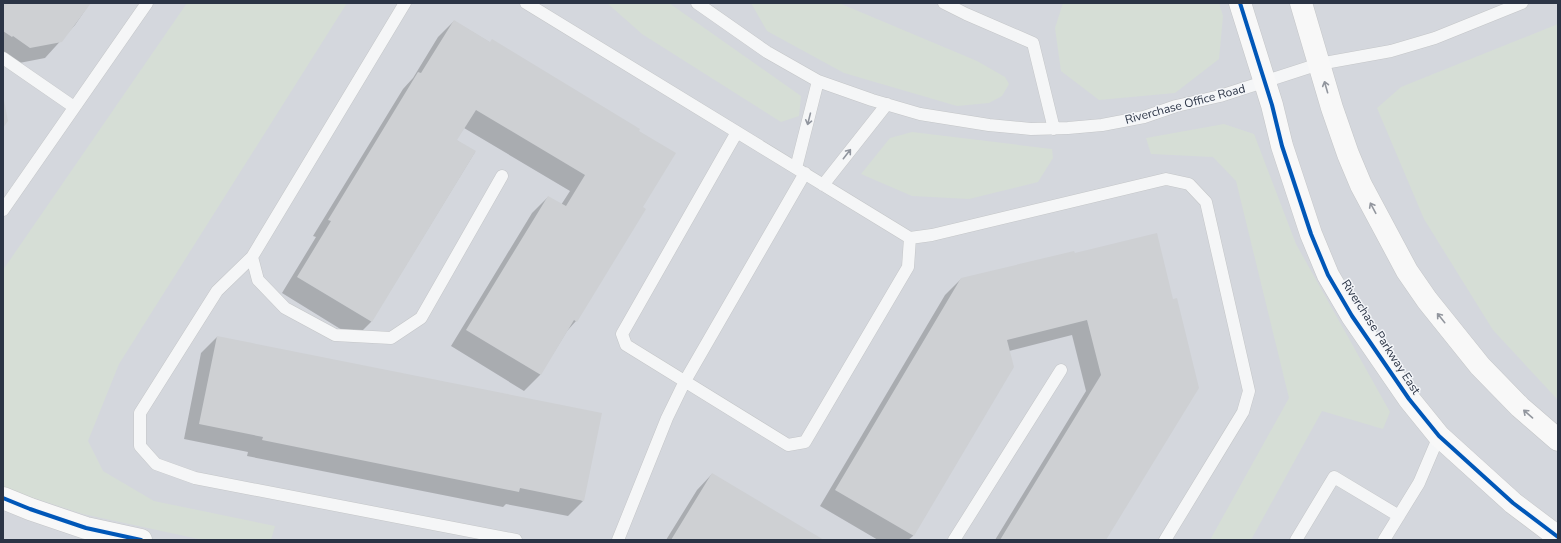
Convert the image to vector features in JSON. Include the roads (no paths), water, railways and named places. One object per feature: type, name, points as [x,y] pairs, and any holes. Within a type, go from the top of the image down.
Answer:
[{"type":"street","name":"Riverchase Parkway East","points":[[1240,3],[1272,105],[1282,146],[1306,219],[1328,274],[1352,316],[1400,386],[1439,436],[1513,503],[1558,537]]},
{"type":"street","points":[[1301,3],[1332,108],[1348,154],[1361,185],[1407,272],[1427,300],[1480,366],[1520,407],[1558,440]]},
{"type":"street","points":[[3,498],[86,528],[141,540]]},
{"type":"lane","points":[[3,210],[147,3]]},
{"type":"lane","points":[[406,3],[252,257],[217,291],[140,412],[140,446],[156,464],[195,478],[516,540]]},
{"type":"lane","points":[[526,3],[910,238],[932,235],[1166,179],[1189,184],[1206,202],[1249,391],[1243,412],[1165,540]]},
{"type":"lane","points":[[944,3],[1033,43],[1054,128]]},
{"type":"lane","name":"Riverchase Office Road","points":[[701,4],[767,52],[818,81],[920,114],[989,125],[1031,129],[1102,125],[1144,117],[1176,106],[1220,96],[1319,64],[1391,51],[1436,38],[1522,3]]},
{"type":"lane","points":[[3,58],[74,107]]},
{"type":"lane","points":[[618,540],[667,418],[685,381],[800,171],[818,81]]},
{"type":"lane","points":[[823,185],[887,104]]},
{"type":"lane","points":[[737,132],[622,334],[626,344],[788,445],[805,442],[908,267],[910,238]]},
{"type":"lane","points":[[252,257],[258,280],[284,308],[335,335],[391,338],[421,318],[502,176]]},
{"type":"lane","points":[[954,540],[1061,370]]},
{"type":"lane","points":[[1384,540],[1419,483],[1439,436]]},
{"type":"lane","points":[[1296,540],[1334,477],[1399,516]]}]
